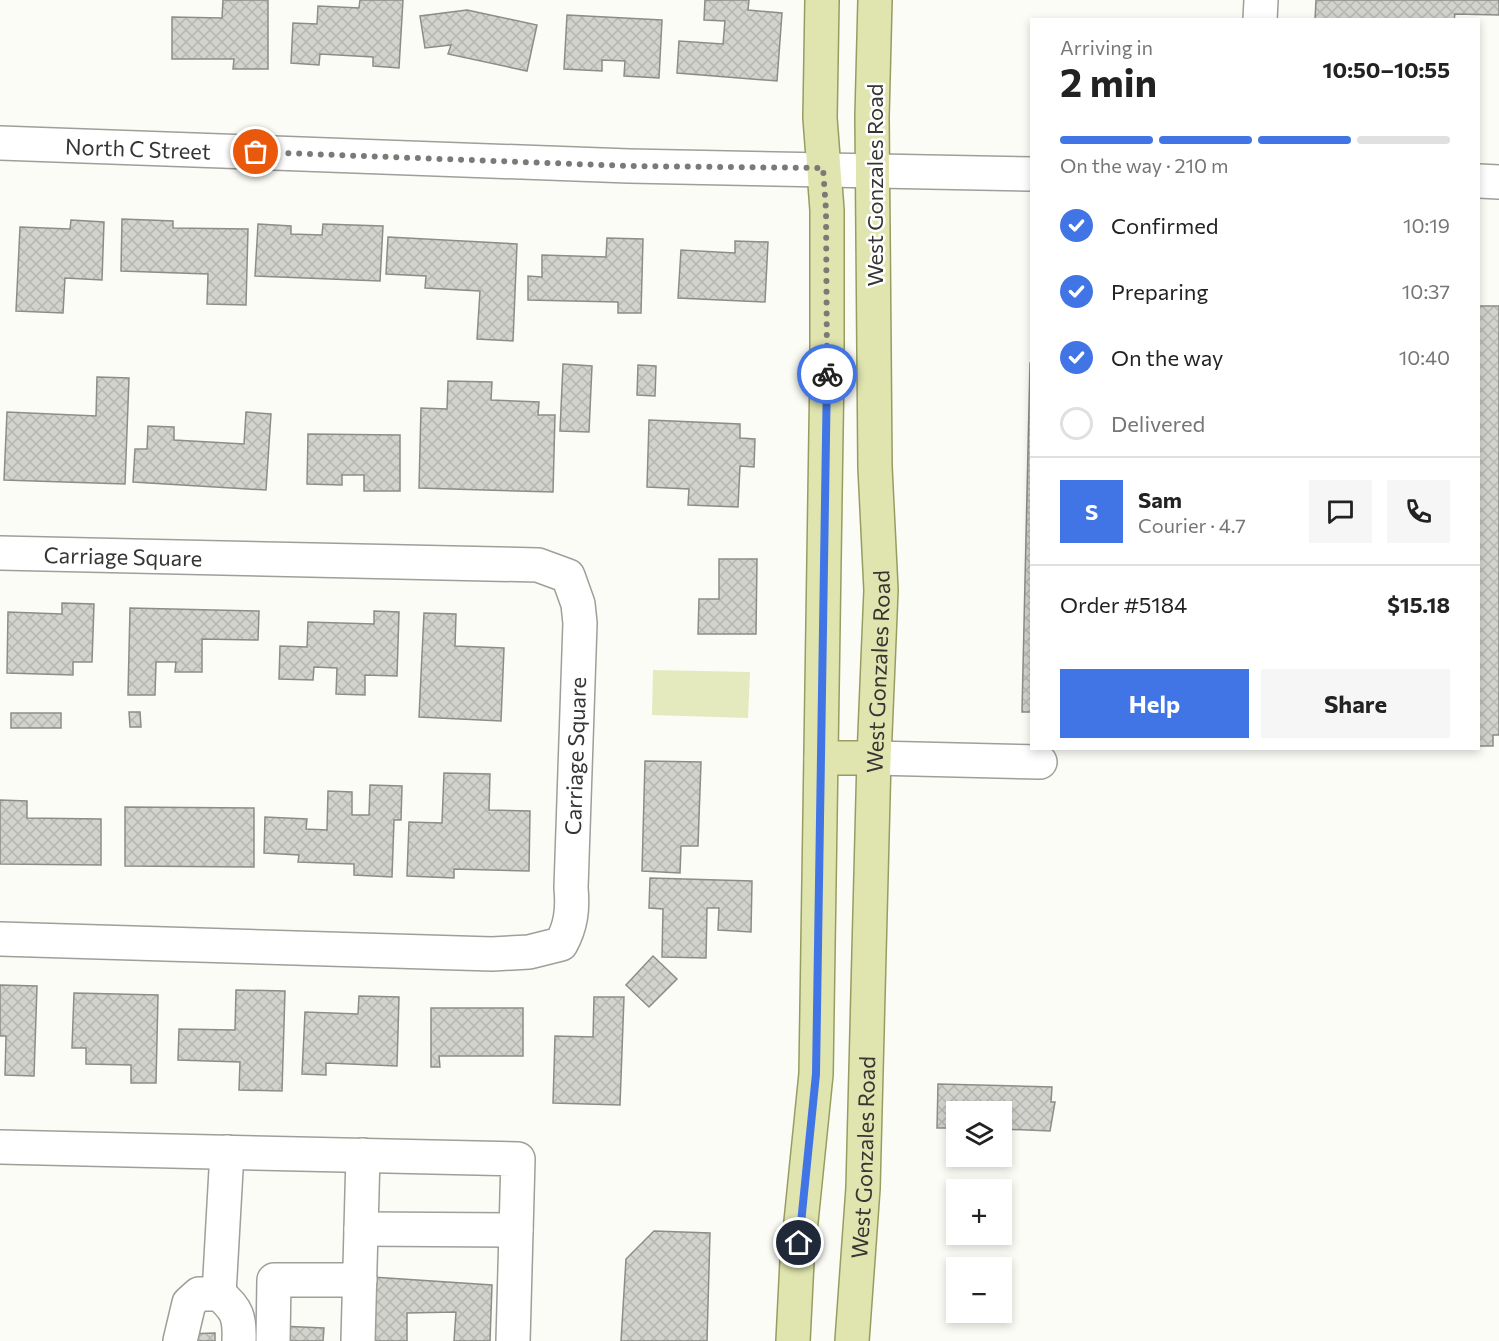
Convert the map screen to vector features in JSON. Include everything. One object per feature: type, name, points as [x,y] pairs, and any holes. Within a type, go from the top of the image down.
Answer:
[{"type":"main road","points":[[793,1341],[797,1261],[816,1074],[827,367],[826,210],[820,118],[822,0]]},
{"type":"main road","name":"West Gonzales Road","points":[[852,1341],[863,1188],[874,758],[881,590],[875,467],[875,0]]},
{"type":"main road","points":[[821,758],[874,758]]},
{"type":"street","points":[[1260,18],[1261,0]]},
{"type":"street","name":"North C Street","points":[[0,143],[629,166],[823,168],[1030,174]]},
{"type":"street","points":[[1480,182],[1499,182]]},
{"type":"street","name":"Carriage Square","points":[[0,553],[538,565],[568,576],[578,604],[580,623],[571,888],[573,907],[568,932],[561,944],[529,952],[492,954],[0,939]]},
{"type":"street","points":[[874,758],[1040,762]]},
{"type":"street","points":[[0,1147],[518,1159],[513,1341]]},
{"type":"street","points":[[219,1294],[227,1152]]},
{"type":"street","points":[[358,1341],[363,1155]]},
{"type":"street","points":[[361,1229],[516,1230]]},
{"type":"street","points":[[273,1341],[274,1280],[360,1280]]},
{"type":"street","points":[[180,1341],[189,1303],[199,1294],[219,1294],[235,1307],[240,1327],[239,1341]]},
{"type":"green space","points":[[653,670],[750,672],[748,718],[652,715]]},
{"type":"building","points":[[223,0],[268,0],[268,69],[233,69],[234,59],[172,59],[172,17],[222,18]]},
{"type":"building","points":[[360,0],[403,0],[399,68],[373,66],[373,57],[320,54],[319,65],[291,63],[293,23],[317,24],[318,6],[359,8]]},
{"type":"building","points":[[705,0],[749,0],[748,10],[782,13],[777,81],[677,73],[679,41],[723,44],[725,21],[704,20]]},
{"type":"building","points":[[1316,0],[1499,0],[1499,15],[1455,14],[1454,18],[1315,18]]},
{"type":"building","points":[[467,10],[537,25],[527,71],[448,54],[451,45],[425,48],[420,16]]},
{"type":"building","points":[[567,15],[662,20],[659,78],[624,76],[625,61],[602,60],[602,71],[564,69]]},
{"type":"building","points":[[122,219],[173,221],[173,228],[248,229],[246,305],[207,304],[208,274],[121,271]]},
{"type":"building","points":[[71,220],[104,222],[102,280],[65,278],[63,313],[16,311],[20,227],[70,229]]},
{"type":"building","points":[[258,224],[291,226],[291,234],[322,235],[323,224],[383,226],[380,281],[255,276]]},
{"type":"building","points":[[388,237],[517,244],[513,341],[477,339],[480,291],[425,288],[426,276],[386,274]]},
{"type":"building","points":[[607,238],[643,239],[641,313],[618,313],[618,302],[528,300],[528,276],[542,277],[542,255],[606,257]]},
{"type":"building","points":[[735,241],[768,242],[765,302],[678,298],[681,250],[735,253]]},
{"type":"building","points":[[1480,306],[1499,306],[1499,735],[1493,735],[1493,746],[1480,746]]},
{"type":"building","points":[[1030,363],[1030,712],[1022,712]]},
{"type":"building","points":[[563,364],[592,366],[589,432],[560,431]]},
{"type":"building","points":[[638,365],[656,366],[655,396],[637,395]]},
{"type":"building","points":[[97,377],[129,378],[125,484],[4,480],[7,412],[96,416]]},
{"type":"building","points":[[448,381],[492,382],[491,400],[539,402],[538,415],[555,415],[553,492],[419,488],[421,408],[447,409]]},
{"type":"building","points":[[246,412],[271,414],[266,490],[133,482],[135,449],[147,449],[148,426],[174,427],[174,440],[244,444]]},
{"type":"building","points":[[649,420],[740,424],[740,438],[755,439],[754,467],[740,466],[738,507],[688,505],[689,489],[647,487]]},
{"type":"building","points":[[308,434],[400,435],[400,491],[364,491],[364,475],[342,475],[342,485],[307,484]]},
{"type":"building","points":[[719,559],[757,559],[756,634],[698,634],[699,599],[719,599]]},
{"type":"building","points":[[62,603],[94,604],[92,662],[73,662],[73,675],[7,673],[8,612],[62,614]]},
{"type":"building","points":[[130,608],[259,611],[258,640],[202,639],[202,672],[175,672],[176,662],[156,662],[155,695],[128,695]]},
{"type":"building","points":[[374,611],[399,612],[397,676],[365,675],[365,695],[336,694],[337,668],[314,667],[313,680],[279,679],[280,646],[307,647],[308,622],[374,624]]},
{"type":"building","points":[[424,613],[456,614],[455,646],[504,648],[501,721],[419,717]]},
{"type":"building","points":[[129,712],[140,712],[141,727],[130,727]]},
{"type":"building","points":[[11,713],[61,713],[61,728],[11,728]]},
{"type":"building","points":[[645,761],[701,762],[698,846],[681,846],[680,873],[642,871]]},
{"type":"building","points":[[444,773],[490,774],[489,810],[530,811],[529,871],[454,869],[454,878],[407,876],[409,822],[442,823]]},
{"type":"building","points":[[370,785],[402,786],[401,820],[394,820],[392,877],[354,875],[354,864],[298,862],[299,855],[264,853],[265,817],[307,819],[306,829],[327,830],[328,791],[352,792],[352,815],[369,815]]},
{"type":"building","points":[[0,800],[27,801],[27,818],[101,819],[101,865],[0,864]]},
{"type":"building","points":[[125,807],[254,808],[254,867],[125,866]]},
{"type":"building","points":[[650,878],[752,881],[751,932],[718,930],[719,908],[707,908],[706,958],[662,957],[663,909],[649,908]]},
{"type":"building","points":[[653,956],[677,979],[649,1007],[626,985]]},
{"type":"building","points":[[0,985],[37,986],[34,1076],[5,1075],[6,1036],[0,1036]]},
{"type":"building","points":[[236,990],[285,991],[282,1091],[239,1090],[240,1062],[178,1060],[179,1029],[235,1030]]},
{"type":"building","points":[[74,993],[158,995],[156,1083],[131,1083],[131,1065],[86,1064],[86,1048],[72,1048]]},
{"type":"building","points":[[359,996],[399,997],[397,1066],[326,1063],[326,1075],[302,1074],[305,1012],[358,1014]]},
{"type":"building","points":[[594,997],[624,997],[620,1105],[553,1103],[555,1036],[593,1037]]},
{"type":"building","points":[[431,1008],[523,1008],[523,1056],[439,1056],[440,1067],[431,1067]]},
{"type":"building","points":[[938,1084],[1052,1087],[1051,1102],[1055,1102],[1050,1131],[1012,1129],[1012,1101],[946,1101],[946,1128],[937,1128]]},
{"type":"building","points":[[654,1231],[710,1233],[707,1341],[621,1341],[626,1259]]},
{"type":"building","points":[[372,1277],[492,1285],[490,1341],[454,1341],[456,1312],[407,1313],[407,1341],[370,1341]]},
{"type":"building","points":[[279,1326],[324,1328],[323,1341],[278,1341]]},
{"type":"building","points":[[215,1333],[215,1341],[183,1341],[184,1334]]},
{"type":"way so far","points":[[256,152],[629,166],[823,168],[826,210],[827,374]]},
{"type":"route","points":[[799,1243],[816,1074],[827,374]]}]
